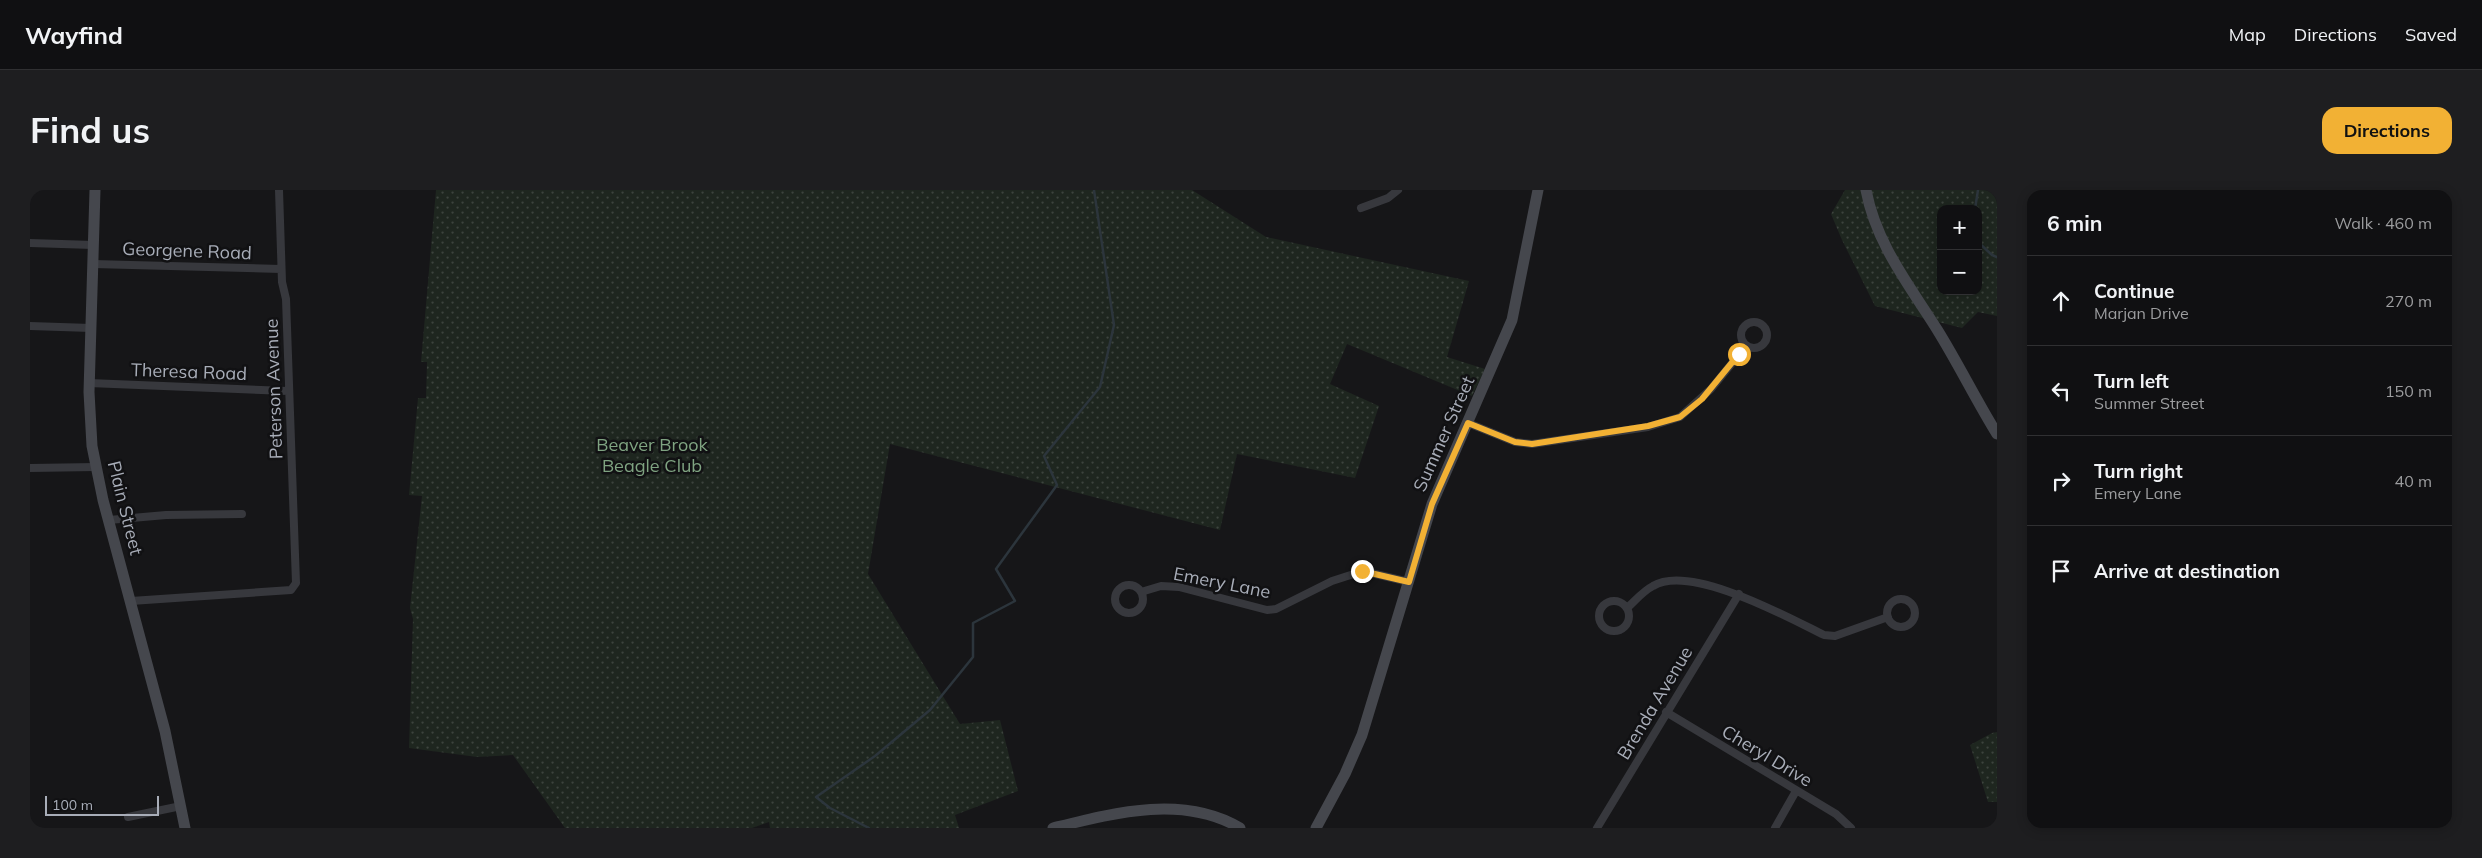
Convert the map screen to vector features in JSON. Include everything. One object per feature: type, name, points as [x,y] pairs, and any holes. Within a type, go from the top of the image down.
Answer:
[{"type":"street","name":"Plain Street","points":[[94,190],[89,383],[90,428],[96,467],[165,731],[185,828]]},
{"type":"street","name":"Peterson Avenue","points":[[131,601],[291,590],[294,587],[286,300],[281,269],[279,190]]},
{"type":"street","points":[[1360,208],[1388,198],[1398,190]]},
{"type":"street","name":"Summer Street","points":[[1316,828],[1350,764],[1362,735],[1432,504],[1512,320],[1538,190]]},
{"type":"street","points":[[1866,190],[1872,217],[1884,245],[1938,331],[1997,434]]},
{"type":"street","points":[[30,243],[93,245]]},
{"type":"street","name":"Georgene Road","points":[[93,264],[281,269]]},
{"type":"street","points":[[30,326],[91,328]]},
{"type":"street","points":[[1468,423],[1515,442],[1532,444],[1659,424],[1680,417],[1695,405],[1746,346]]},
{"type":"street","name":"Theresa Road","points":[[89,383],[288,391]]},
{"type":"street","points":[[30,468],[96,467]]},
{"type":"street","points":[[109,520],[166,515],[242,514]]},
{"type":"street","name":"Emery Lane","points":[[1141,592],[1161,586],[1179,587],[1267,610],[1276,609],[1332,581],[1362,571],[1409,582]]},
{"type":"street","points":[[1627,608],[1653,585],[1667,581],[1688,582],[1739,594],[1824,635],[1835,636],[1888,617]]},
{"type":"street","name":"Brenda Avenue","points":[[1597,828],[1739,594]]},
{"type":"street","name":"Cheryl Drive","points":[[1666,712],[1836,814],[1851,828]]},
{"type":"street","points":[[1775,828],[1796,791]]},
{"type":"street","points":[[128,816],[181,806]]},
{"type":"street","points":[[1053,828],[1118,814],[1175,809],[1206,813],[1240,828]]},
{"type":"green space","name":"Beaver Brook Beagle Club","points":[[436,190],[1192,190],[1266,237],[1469,281],[1447,357],[1485,369],[1472,396],[1347,344],[1330,384],[1379,406],[1355,478],[1237,454],[1220,530],[890,444],[868,574],[960,724],[1000,720],[1018,791],[955,815],[959,828],[770,828],[769,822],[752,828],[565,828],[513,755],[477,757],[409,748],[413,619],[410,608],[422,496],[409,495],[418,398],[426,398],[427,362],[421,362]]},
{"type":"green space","points":[[1845,190],[1997,190],[1997,316],[1978,312],[1962,328],[1875,306],[1831,214]]},
{"type":"green space","points":[[1997,732],[1997,802],[1988,802],[1970,745]]},
{"type":"waterway","points":[[869,828],[830,808],[816,797],[875,756],[930,710],[973,657],[973,623],[1015,601],[996,569],[1057,485],[1044,456],[1100,387],[1114,325],[1094,190]]},
{"type":"waterway","points":[[1976,205],[1978,190]]},
{"type":"waterway","points":[[1982,246],[1997,257]]},
{"type":"route","points":[[1362,571],[1409,582],[1432,504],[1468,423],[1524,444],[1569,439],[1659,424],[1680,417],[1688,412],[1711,389],[1739,354]]}]
